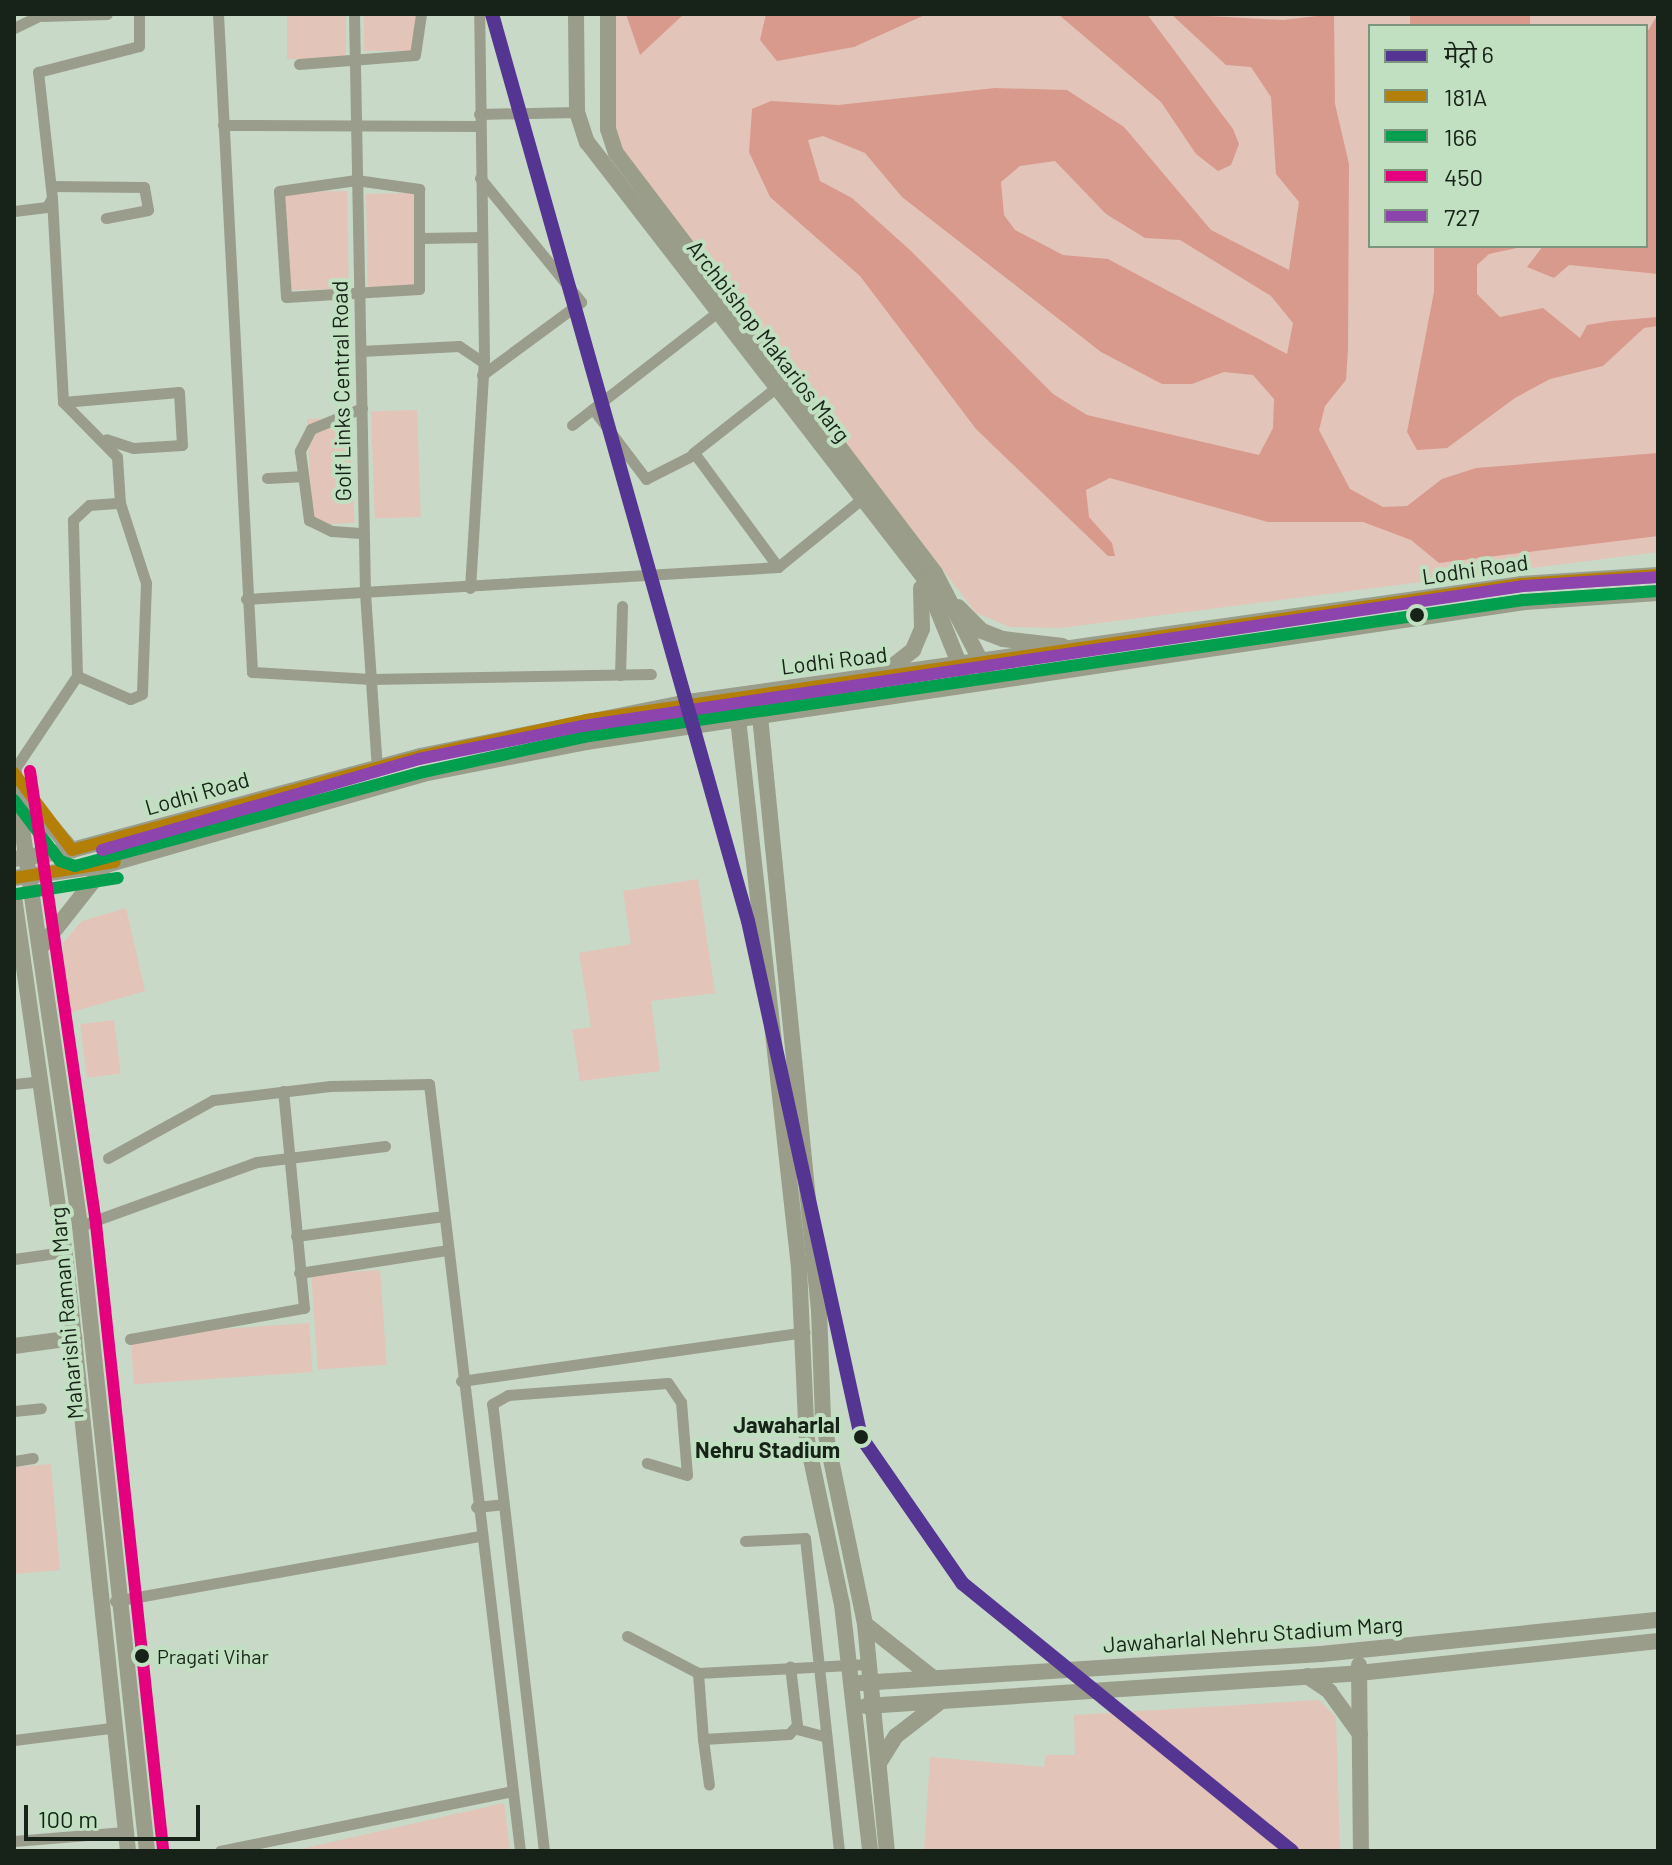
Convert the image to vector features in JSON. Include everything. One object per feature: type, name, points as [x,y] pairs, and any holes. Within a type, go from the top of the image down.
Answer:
[{"type":"street","points":[[14,28],[43,15],[107,14]]},
{"type":"street","points":[[77,676],[130,699],[142,694],[146,583],[120,503],[117,457],[106,439],[63,402],[52,192],[38,72],[139,46],[139,14]]},
{"type":"street","points":[[218,14],[252,672],[371,679],[651,674]]},
{"type":"street","name":"Golf Links Central Road","points":[[354,14],[365,593],[377,767]]},
{"type":"street","points":[[299,64],[415,55],[421,14]]},
{"type":"street","points":[[470,588],[483,369],[479,14]]},
{"type":"street","name":"Archbishop Makarios Marg","points":[[576,14],[577,112],[587,142],[724,307],[935,573],[991,682]]},
{"type":"street","name":"Archbishop Makarios Marg","points":[[608,14],[608,129],[616,153],[777,387],[917,569],[969,685]]},
{"type":"street","points":[[223,125],[355,129],[577,112]]},
{"type":"street","points":[[480,178],[581,302],[483,369]]},
{"type":"street","points":[[356,180],[416,187],[421,238],[419,289],[286,297],[278,220],[285,187],[356,180]]},
{"type":"street","points":[[52,192],[144,187],[148,210],[106,218]]},
{"type":"street","points":[[14,211],[47,207],[52,192]]},
{"type":"street","points":[[421,238],[481,237]]},
{"type":"street","points":[[572,425],[724,307]]},
{"type":"street","points":[[361,351],[459,346],[483,369]]},
{"type":"street","points":[[593,409],[646,479],[693,453],[777,387]]},
{"type":"street","points":[[63,402],[179,392],[182,445],[133,448],[106,439]]},
{"type":"street","points":[[362,408],[311,429],[300,451],[309,520],[364,533]]},
{"type":"street","points":[[693,453],[778,567]]},
{"type":"street","points":[[267,478],[301,476]]},
{"type":"street","points":[[246,599],[470,588],[778,567],[863,498]]},
{"type":"street","points":[[72,850],[15,776],[77,676],[73,520],[89,505],[120,503]]},
{"type":"street","points":[[1600,577],[1658,566]]},
{"type":"street","points":[[873,678],[898,665],[922,629],[917,569]]},
{"type":"street","points":[[935,573],[982,631],[1084,648]]},
{"type":"street","name":"Lodhi Road","points":[[21,858],[72,850],[377,767],[735,695],[1600,577],[1658,575]]},
{"type":"street","name":"Lodhi Road","points":[[22,877],[106,865],[423,774],[760,714],[1525,602],[1658,593]]},
{"type":"street","points":[[620,675],[622,606]]},
{"type":"street","points":[[758,692],[812,1331],[807,1440],[855,1707],[870,1851]]},
{"type":"street","points":[[735,695],[829,1470],[865,1624],[887,1851]]},
{"type":"street","name":"Maharishi Raman Marg","points":[[15,776],[22,877],[42,946],[80,1226],[115,1601],[147,1851]]},
{"type":"street","points":[[42,946],[106,865]]},
{"type":"street","name":"Maharishi Raman Marg","points":[[14,897],[18,945],[41,1081],[64,1252],[111,1728],[128,1851]]},
{"type":"street","points":[[14,1084],[41,1081]]},
{"type":"street","points":[[108,1158],[204,1102],[283,1091],[426,1082],[520,1851]]},
{"type":"street","points":[[130,1339],[301,1310],[283,1091]]},
{"type":"street","points":[[80,1226],[288,1154],[385,1146]]},
{"type":"street","points":[[296,1236],[444,1216]]},
{"type":"street","points":[[299,1273],[448,1250]]},
{"type":"street","points":[[14,1259],[64,1252]]},
{"type":"street","points":[[461,1381],[812,1331]]},
{"type":"street","points":[[14,1346],[74,1338]]},
{"type":"street","points":[[544,1851],[492,1404],[498,1397],[668,1383],[681,1402],[687,1475],[647,1463]]},
{"type":"street","points":[[14,1411],[41,1408]]},
{"type":"street","points":[[14,1461],[33,1458]]},
{"type":"street","points":[[476,1507],[503,1504]]},
{"type":"street","points":[[115,1601],[480,1536]]},
{"type":"street","points":[[745,1541],[805,1538],[839,1851]]},
{"type":"street","name":"Jawaharlal Nehru Stadium Marg","points":[[849,1677],[869,1673],[932,1677],[1358,1651],[1658,1620]]},
{"type":"street","points":[[865,1624],[932,1677]]},
{"type":"street","points":[[627,1636],[698,1673],[790,1666],[849,1677]]},
{"type":"street","name":"Jawaharlal Nehru Stadium Marg","points":[[855,1707],[1359,1673],[1658,1641]]},
{"type":"street","points":[[1358,1651],[1361,1851]]},
{"type":"street","points":[[790,1666],[797,1729]]},
{"type":"street","points":[[698,1673],[709,1785]]},
{"type":"street","points":[[1307,1676],[1329,1691],[1360,1734]]},
{"type":"street","points":[[879,1763],[896,1736],[941,1701]]},
{"type":"street","points":[[14,1740],[111,1728]]},
{"type":"street","points":[[703,1739],[797,1729],[826,1737]]},
{"type":"street","points":[[220,1851],[512,1791]]},
{"type":"street","points":[[14,1841],[125,1832]]},
{"type":"shaded area","points":[[287,14],[346,14],[346,59],[287,59]]},
{"type":"shaded area","points":[[364,14],[418,14],[418,51],[364,51]]},
{"type":"shaded area","points":[[613,14],[1658,14],[1658,552],[1060,628],[1010,627],[976,613],[625,155],[612,119]]},
{"type":"shaded area","points":[[626,14],[684,14],[640,55]]},
{"type":"shaded area","points":[[766,14],[927,14],[854,47],[777,61],[760,40]]},
{"type":"shaded area","points":[[1058,14],[1147,14],[1233,129],[1239,144],[1231,165],[1218,171],[1196,154],[1161,102]]},
{"type":"shaded area","points":[[1171,14],[1283,20],[1334,14],[1335,104],[1349,164],[1348,349],[1346,380],[1325,406],[1319,430],[1350,489],[1383,507],[1407,506],[1442,479],[1476,468],[1658,453],[1658,536],[1439,563],[1411,540],[1363,522],[1268,522],[1110,478],[1086,490],[1089,517],[1112,543],[1115,556],[1108,556],[976,429],[860,276],[770,197],[749,152],[752,109],[771,101],[838,105],[995,88],[1067,90],[1124,127],[1211,230],[1289,270],[1299,202],[1276,174],[1271,97],[1251,67],[1226,65]],"holes":[[[823,136],[865,153],[902,197],[1101,352],[1162,384],[1192,384],[1224,372],[1253,375],[1274,399],[1273,428],[1259,455],[1087,415],[1053,394],[910,250],[852,198],[820,181],[808,140]],[[1055,161],[1106,214],[1145,238],[1180,240],[1271,296],[1293,323],[1287,354],[1108,259],[1063,255],[1015,230],[1004,215],[1001,182],[1020,166]]]},
{"type":"shaded area","points":[[1410,14],[1530,14],[1530,24],[1410,24]]},
{"type":"shaded area","points":[[1658,14],[1658,274],[1569,265],[1554,278],[1527,267],[1541,248],[1648,248],[1648,31]]},
{"type":"shaded area","points":[[347,191],[349,289],[285,290],[283,192]]},
{"type":"shaded area","points":[[415,193],[417,287],[368,288],[366,194]]},
{"type":"shaded area","points":[[1434,248],[1517,248],[1489,254],[1477,265],[1477,294],[1500,317],[1543,308],[1580,338],[1587,325],[1611,321],[1658,317],[1658,326],[1644,328],[1603,366],[1550,379],[1515,398],[1447,448],[1417,450],[1407,432],[1434,292]]},
{"type":"shaded area","points":[[417,410],[421,517],[375,519],[371,412]]},
{"type":"shaded area","points":[[349,417],[355,523],[313,525],[307,419]]},
{"type":"shaded area","points":[[698,879],[715,993],[651,1001],[660,1071],[580,1081],[572,1030],[591,1027],[579,953],[631,944],[623,891]]},
{"type":"shaded area","points":[[126,908],[145,991],[65,1014],[63,943],[82,921]]},
{"type":"shaded area","points":[[114,1020],[121,1074],[87,1078],[80,1024]]},
{"type":"shaded area","points":[[380,1270],[387,1365],[318,1370],[311,1275]]},
{"type":"shaded area","points":[[309,1323],[312,1372],[134,1384],[130,1335]]},
{"type":"shaded area","points":[[51,1464],[60,1570],[14,1574],[14,1467]]},
{"type":"shaded area","points":[[1319,1700],[1336,1717],[1340,1851],[924,1851],[930,1757],[1044,1767],[1046,1755],[1075,1755],[1074,1715]]},
{"type":"shaded area","points":[[504,1803],[510,1851],[292,1851]]},
{"type":"metro line","name":"6","points":[[492,14],[748,921],[861,1437],[962,1583],[1292,1851]]},
{"type":"transit line","name":"181A","points":[[14,773],[72,850],[420,756],[586,720],[1521,584],[1658,575]]},
{"type":"transit line","name":"727","points":[[102,850],[419,759],[583,726],[1523,586],[1657,577]]},
{"type":"transit line","name":"166","points":[[14,800],[60,861],[75,866],[424,772],[589,736],[1523,600],[1658,591]]},
{"type":"transit line","name":"450","points":[[30,771],[96,1224],[163,1849]]},
{"type":"transit line","name":"181A","points":[[14,878],[115,862]]},
{"type":"transit line","name":"166","points":[[17,894],[118,878]]},
{"type":"place","name":"Jawaharlal Nehru Stadium","points":[[861,1437]]},
{"type":"place","name":"Pragati Vihar","points":[[142,1656]]}]
